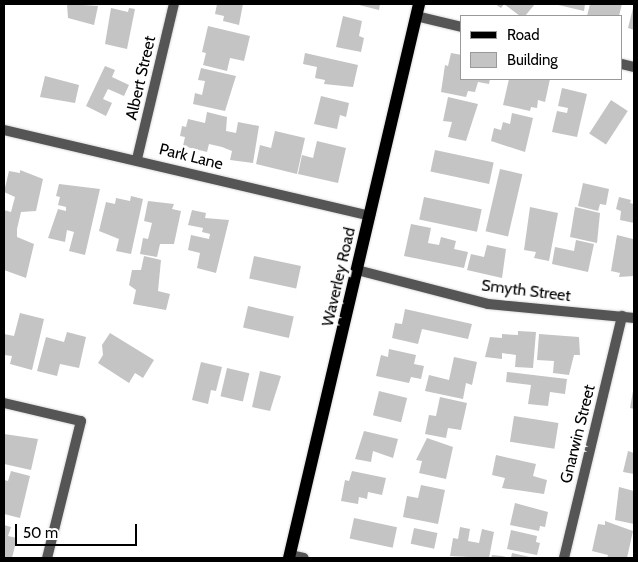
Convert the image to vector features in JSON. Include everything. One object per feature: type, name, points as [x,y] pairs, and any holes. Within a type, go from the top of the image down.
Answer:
[{"type":"main road","name":"Waverley Road","points":[[289,556],[418,10]]},
{"type":"street","name":"Albert Street","points":[[137,159],[174,4]]},
{"type":"street","points":[[418,10],[460,26]]},
{"type":"street","name":"Park Lane","points":[[4,130],[137,159],[370,216]]},
{"type":"street","name":"Smyth Street","points":[[357,270],[488,304],[634,318]]},
{"type":"street","name":"Gnarwin Street","points":[[564,558],[622,316]]},
{"type":"street","points":[[4,403],[81,421],[47,558]]},
{"type":"street","points":[[289,556],[304,558]]},
{"type":"building","points":[[67,4],[98,6],[94,25],[68,18]]},
{"type":"building","points":[[217,4],[243,4],[239,25],[223,21],[224,16],[215,14]]},
{"type":"building","points":[[355,4],[380,4],[379,10]]},
{"type":"building","points":[[495,4],[504,4],[501,8]]},
{"type":"building","points":[[504,4],[535,4],[526,15],[519,15]]},
{"type":"building","points":[[554,4],[585,4],[584,11]]},
{"type":"building","points":[[590,4],[622,4],[619,15],[587,15]]},
{"type":"building","points":[[634,4],[634,30],[628,28]]},
{"type":"building","points":[[111,8],[128,12],[129,8],[135,9],[127,49],[105,44]]},
{"type":"building","points":[[343,16],[362,21],[359,36],[364,38],[361,52],[336,47]]},
{"type":"building","points":[[208,26],[250,36],[244,61],[230,58],[227,71],[203,65],[206,53],[202,52]]},
{"type":"building","points":[[305,53],[358,65],[353,87],[324,84],[325,80],[315,78],[317,67],[303,64]]},
{"type":"building","points":[[451,53],[460,55],[460,80],[490,80],[489,84],[478,82],[475,92],[468,91],[466,97],[441,92],[445,65],[448,66]]},
{"type":"building","points":[[105,66],[115,70],[112,77],[129,85],[124,96],[108,89],[103,99],[112,103],[106,116],[86,106]]},
{"type":"building","points":[[201,68],[236,76],[225,111],[193,104],[195,93],[202,95],[205,81],[198,80]]},
{"type":"building","points":[[45,76],[79,85],[75,103],[40,97]]},
{"type":"building","points":[[509,80],[550,80],[545,102],[538,100],[537,108],[531,107],[530,111],[503,105]]},
{"type":"building","points":[[562,88],[587,94],[577,137],[552,132],[557,111],[567,113],[568,108],[558,106]]},
{"type":"building","points":[[321,96],[349,103],[346,117],[340,115],[337,129],[314,124]]},
{"type":"building","points":[[448,97],[478,104],[466,141],[448,137],[452,122],[443,121]]},
{"type":"building","points":[[611,100],[628,111],[606,144],[589,134]]},
{"type":"building","points":[[207,112],[227,117],[226,131],[236,133],[238,122],[259,126],[253,163],[230,160],[232,151],[222,147],[209,144],[207,152],[183,146],[185,137],[180,136],[182,126],[186,127],[188,119],[205,123]]},
{"type":"building","points":[[512,113],[533,118],[525,152],[491,141],[494,128],[501,130],[503,122],[510,124]]},
{"type":"building","points":[[275,131],[305,138],[297,174],[256,164],[260,145],[271,148]]},
{"type":"building","points":[[317,141],[346,148],[338,183],[298,174],[302,155],[313,158]]},
{"type":"building","points":[[435,150],[494,162],[489,184],[430,172]]},
{"type":"building","points":[[500,169],[522,174],[508,237],[486,231]]},
{"type":"building","points":[[20,170],[43,179],[36,211],[21,212],[17,229],[17,237],[34,244],[26,278],[4,270],[4,210],[11,212],[15,197],[4,192],[9,171],[20,173]]},
{"type":"building","points":[[583,183],[609,189],[606,205],[600,204],[598,211],[578,206]]},
{"type":"building","points":[[59,184],[100,189],[85,255],[69,251],[74,232],[67,230],[65,242],[48,238],[58,209],[66,211],[66,207],[58,205],[60,197],[56,196]]},
{"type":"building","points":[[131,196],[143,199],[131,254],[116,251],[119,239],[99,231],[106,202],[115,204],[116,198],[130,201]]},
{"type":"building","points":[[424,197],[482,209],[477,232],[419,219]]},
{"type":"building","points":[[619,197],[631,200],[630,203],[634,204],[634,223],[620,220],[621,211],[616,209]]},
{"type":"building","points":[[148,201],[174,204],[172,209],[181,211],[174,244],[160,244],[157,257],[140,254],[143,238],[148,239],[152,223],[144,221]]},
{"type":"building","points":[[530,207],[558,213],[549,261],[534,258],[536,252],[524,250]]},
{"type":"building","points":[[575,207],[600,213],[597,243],[570,237]]},
{"type":"building","points":[[192,210],[206,213],[205,218],[229,220],[216,273],[197,268],[200,253],[188,250],[191,235],[209,239],[210,234],[202,232],[203,228],[188,225]]},
{"type":"building","points":[[411,224],[431,228],[428,243],[439,245],[441,237],[456,241],[454,249],[468,252],[464,268],[404,256]]},
{"type":"building","points":[[617,235],[633,239],[634,276],[619,277],[620,273],[611,271]]},
{"type":"building","points":[[576,240],[594,244],[588,272],[552,264],[555,247],[574,251]]},
{"type":"building","points":[[487,245],[506,249],[502,278],[467,270],[471,254],[484,257]]},
{"type":"building","points":[[144,256],[161,260],[158,291],[170,294],[166,310],[133,304],[136,290],[129,285],[132,270],[141,270]]},
{"type":"building","points":[[254,256],[301,266],[296,288],[249,278]]},
{"type":"building","points":[[248,306],[294,317],[289,338],[243,327]]},
{"type":"building","points":[[405,309],[472,324],[468,339],[422,329],[418,344],[392,338],[395,323],[402,324]]},
{"type":"building","points":[[20,313],[44,319],[32,370],[10,364],[12,356],[4,355],[4,334],[14,336]]},
{"type":"building","points":[[518,331],[536,332],[533,368],[515,367],[516,355],[502,353],[502,359],[485,357],[490,337],[502,338],[502,334],[518,335]]},
{"type":"building","points":[[67,332],[86,337],[79,368],[60,364],[57,376],[37,371],[46,337],[64,342]]},
{"type":"building","points":[[110,333],[154,360],[143,378],[135,373],[129,383],[98,363],[103,355],[102,345]]},
{"type":"building","points":[[539,334],[579,337],[580,355],[574,355],[569,375],[553,373],[554,361],[537,360]]},
{"type":"building","points":[[389,349],[416,355],[414,364],[424,366],[421,379],[411,377],[409,383],[376,376],[381,355],[388,357]]},
{"type":"building","points":[[454,357],[477,362],[472,385],[466,383],[463,399],[425,391],[429,375],[449,380]]},
{"type":"building","points":[[201,362],[222,367],[216,391],[211,390],[208,404],[192,400]]},
{"type":"building","points":[[227,368],[249,373],[243,401],[220,396]]},
{"type":"building","points":[[260,371],[281,376],[270,411],[252,407]]},
{"type":"building","points":[[507,372],[567,379],[565,394],[550,392],[548,406],[528,404],[531,385],[506,382]]},
{"type":"building","points":[[379,391],[407,398],[401,422],[373,415]]},
{"type":"building","points":[[634,391],[634,409],[630,408]]},
{"type":"building","points":[[440,397],[467,403],[461,430],[448,428],[446,438],[425,434],[429,415],[436,416]]},
{"type":"building","points":[[514,416],[558,423],[554,449],[510,442]]},
{"type":"building","points":[[364,431],[398,439],[393,458],[373,451],[371,462],[355,459]]},
{"type":"building","points":[[4,434],[38,439],[31,470],[4,464]]},
{"type":"building","points":[[427,438],[453,447],[446,479],[419,473],[422,461],[416,460]]},
{"type":"building","points":[[628,451],[634,453],[634,474],[623,472]]},
{"type":"building","points":[[496,455],[536,464],[533,476],[547,480],[544,494],[502,488],[505,478],[492,475]]},
{"type":"building","points":[[11,471],[30,476],[20,518],[4,514],[4,480],[8,481]]},
{"type":"building","points":[[352,471],[386,478],[382,495],[368,492],[367,499],[359,497],[358,504],[341,501],[345,480],[349,481]]},
{"type":"building","points":[[421,485],[445,490],[438,524],[403,517],[407,496],[418,498]]},
{"type":"building","points":[[619,487],[634,491],[634,524],[615,520]]},
{"type":"building","points":[[515,503],[548,512],[545,527],[540,526],[539,531],[510,525]]},
{"type":"building","points":[[354,518],[397,527],[393,548],[350,539]]},
{"type":"building","points":[[605,521],[633,531],[627,558],[607,558],[608,555],[592,551],[598,524],[605,525]]},
{"type":"building","points":[[4,525],[11,527],[8,536],[17,538],[12,558],[4,558]]},
{"type":"building","points":[[460,527],[470,529],[468,541],[479,543],[482,529],[494,532],[489,558],[450,556],[453,538],[458,539]]},
{"type":"building","points":[[414,528],[437,533],[434,549],[411,544]]},
{"type":"building","points":[[511,530],[537,536],[536,542],[540,543],[537,555],[507,549]]},
{"type":"building","points":[[512,553],[530,557],[530,558],[511,558]]},
{"type":"building","points":[[492,555],[502,556],[510,558],[491,558]]}]
